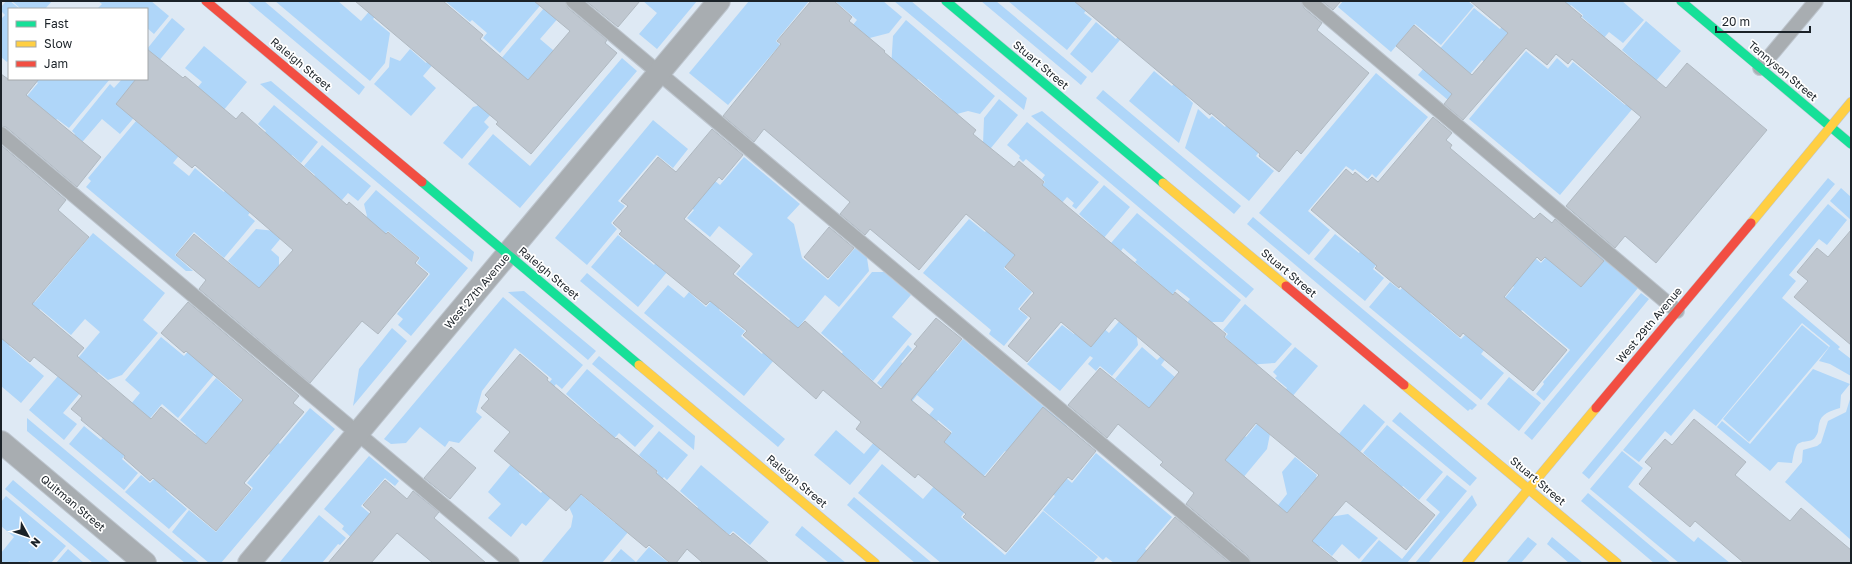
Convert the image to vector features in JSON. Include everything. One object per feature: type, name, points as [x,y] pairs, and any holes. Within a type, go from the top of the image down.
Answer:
[{"type":"street","name":"Raleigh Street","points":[[206,1],[876,563]]},
{"type":"street","name":"West 27th Avenue","points":[[249,563],[719,1]]},
{"type":"street","name":"Stuart Street","points":[[946,1],[1617,563]]},
{"type":"street","name":"Tennyson Street","points":[[1681,1],[1851,144]]},
{"type":"street","name":"West 29th Avenue","points":[[1467,563],[1851,102]]},
{"type":"street","name":"Quitman Street","points":[[1,442],[145,563]]},
{"type":"lane","points":[[573,1],[1243,563]]},
{"type":"lane","points":[[1309,1],[1677,310]]},
{"type":"lane","points":[[1760,68],[1816,1]]},
{"type":"lane","points":[[1,134],[512,563]]},
{"type":"shaded area","points":[[6,1],[10,1],[19,8],[8,8],[7,62],[1,57],[1,19],[5,15],[1,11],[1,7]]},
{"type":"shaded area","points":[[12,1],[52,1],[46,8],[20,8]]},
{"type":"shaded area","points":[[98,1],[151,1],[169,16],[154,34],[148,29],[148,8],[98,8],[102,4]]},
{"type":"shaded area","points":[[247,1],[264,1],[365,87],[359,95]]},
{"type":"shaded area","points":[[275,1],[338,1],[361,21],[372,8],[378,13],[373,19],[390,33],[385,63],[370,81]]},
{"type":"shaded area","points":[[445,1],[544,1],[500,53],[483,38],[487,33],[472,20],[470,22]]},
{"type":"shaded area","points":[[550,1],[567,8],[540,39],[580,73],[568,88],[541,65],[511,99],[507,96],[484,122],[489,127],[462,159],[443,143],[473,107],[477,106],[481,101],[494,67]]},
{"type":"shaded area","points":[[643,1],[697,1],[657,49],[639,34],[657,13]]},
{"type":"shaded area","points":[[749,1],[809,1],[776,41],[780,45],[728,105],[689,73]]},
{"type":"shaded area","points":[[835,1],[883,1],[902,17],[889,33],[835,47],[857,20]]},
{"type":"shaded area","points":[[894,1],[911,1],[1027,98],[1024,110]]},
{"type":"shaded area","points":[[981,1],[996,1],[1087,77],[1081,85]]},
{"type":"shaded area","points":[[1008,1],[1094,1],[1084,13],[1092,19],[1067,50]]},
{"type":"shaded area","points":[[1148,1],[1153,1],[1092,73],[1070,54],[1096,22],[1116,39]]},
{"type":"shaded area","points":[[1343,1],[1468,1],[1474,6],[1441,45],[1415,24],[1391,52],[1338,7]]},
{"type":"shaded area","points":[[1535,1],[1484,62],[1482,60],[1448,100],[1418,75],[1474,8],[1500,29],[1507,21]]},
{"type":"shaded area","points":[[1562,1],[1622,1],[1644,20],[1623,43],[1609,32],[1581,65],[1574,59],[1598,31],[1571,5],[1569,7]]},
{"type":"shaded area","points":[[172,18],[185,29],[149,73],[148,76],[148,48]]},
{"type":"shaded area","points":[[463,19],[468,23],[423,76],[436,88],[411,116],[374,84],[389,67],[390,57],[400,61],[410,49],[426,63]]},
{"type":"shaded area","points":[[906,20],[995,96],[980,114],[968,111],[957,114],[905,145],[942,100],[918,79],[912,85],[891,68],[893,36]]},
{"type":"shaded area","points":[[1646,21],[1681,51],[1560,195],[1469,119],[1526,51],[1548,69],[1557,58],[1568,68],[1573,62],[1625,105],[1648,77],[1637,68],[1639,65],[1622,50]]},
{"type":"shaded area","points":[[204,46],[247,82],[218,117],[197,88],[202,82],[185,68]]},
{"type":"shaded area","points":[[1202,51],[1192,88],[1186,96],[1193,103],[1179,143],[1129,101],[1154,71],[1172,86]]},
{"type":"shaded area","points":[[622,58],[637,71],[520,208],[468,164],[493,134],[530,166]]},
{"type":"shaded area","points":[[1376,73],[1428,117],[1376,178],[1372,174],[1368,179],[1355,169],[1353,171],[1346,166],[1308,211],[1330,230],[1309,255],[1259,213]]},
{"type":"shaded area","points":[[34,80],[109,80],[69,128],[57,119],[42,138],[12,114],[38,83]]},
{"type":"shaded area","points":[[121,80],[147,80],[137,114],[120,134],[102,119],[66,161],[58,154],[75,134],[72,131],[110,84],[114,88]]},
{"type":"shaded area","points":[[271,81],[474,252],[472,262],[260,84]]},
{"type":"shaded area","points":[[1103,90],[1241,206],[1234,214],[1096,98]]},
{"type":"shaded area","points":[[1255,91],[1259,152],[1256,156],[1274,171],[1249,201],[1185,148],[1198,109],[1209,119],[1212,116],[1225,127]]},
{"type":"shaded area","points":[[999,99],[1018,115],[959,187],[983,144],[984,118]]},
{"type":"shaded area","points":[[274,105],[318,142],[301,163],[292,155],[286,162],[260,139],[266,131],[258,124]]},
{"type":"shaded area","points":[[1042,111],[1254,289],[1246,298],[1031,116]]},
{"type":"shaded area","points":[[653,120],[688,149],[673,168],[657,155],[618,201],[625,206],[611,223],[617,229],[587,265],[555,238]]},
{"type":"shaded area","points":[[136,121],[163,144],[172,134],[186,147],[173,163],[189,176],[195,168],[224,192],[262,146],[254,208],[248,215],[255,221],[224,258],[194,232],[175,255],[193,271],[186,271],[86,187],[91,181],[88,178]]},
{"type":"shaded area","points":[[1027,122],[1099,182],[1076,209],[1072,206],[1074,203],[1067,197],[1050,217],[1011,223],[1045,182],[1042,179],[1045,175],[1026,159],[1023,162],[1019,158],[1020,156],[1007,145]]},
{"type":"shaded area","points":[[322,145],[371,186],[358,201],[348,193],[336,207],[309,182],[315,175],[304,166]]},
{"type":"shaded area","points":[[744,157],[800,204],[787,218],[794,224],[802,258],[828,280],[855,248],[867,258],[869,271],[839,307],[825,295],[789,339],[780,332],[790,319],[736,274],[753,254],[719,226],[710,237],[687,218],[694,210],[666,186],[688,159],[720,185]]},
{"type":"shaded area","points":[[1828,178],[1835,184],[1589,479],[1582,473]]},
{"type":"shaded area","points":[[1104,185],[1130,207],[1054,297],[1054,281],[1097,230],[1079,214]]},
{"type":"shaded area","points":[[1841,188],[1851,197],[1851,220],[1830,201]]},
{"type":"shaded area","points":[[376,190],[468,268],[411,336],[398,325],[403,319],[397,314],[430,274],[417,263],[420,258],[388,231],[378,242],[363,221],[367,216],[364,204]]},
{"type":"shaded area","points":[[1828,204],[1847,220],[1827,245],[1819,239],[1789,275],[1796,281],[1782,298],[1840,347],[1838,349],[1851,359],[1851,376],[1830,364],[1819,361],[1830,346],[1802,323],[1716,426],[1694,409],[1671,436],[1665,431],[1639,462],[1623,450]]},
{"type":"shaded area","points":[[1137,213],[1241,300],[1223,322],[1212,322],[1204,331],[1186,304],[1190,299],[1177,289],[1167,301],[1120,313],[1151,276],[1135,262],[1137,260],[1123,248],[1121,251],[1111,243]]},
{"type":"shaded area","points":[[1253,217],[1477,405],[1472,410],[1470,409],[1468,411],[1247,224]]},
{"type":"shaded area","points":[[1389,218],[1379,261],[1373,269],[1384,278],[1365,301],[1314,259],[1335,234],[1359,253]]},
{"type":"shaded area","points":[[969,219],[985,232],[995,219],[1028,239],[1004,268],[1032,292],[1018,309],[1028,317],[1004,346],[989,334],[991,330],[923,273]]},
{"type":"shaded area","points":[[689,224],[677,260],[638,307],[591,267],[618,235],[654,265]]},
{"type":"shaded area","points":[[256,229],[286,232],[271,250],[279,257],[279,282],[264,299],[216,295],[237,269],[228,261]]},
{"type":"shaded area","points":[[1569,230],[1638,288],[1544,401],[1536,394],[1544,384],[1543,382],[1570,350],[1522,310],[1494,343],[1478,330],[1514,287],[1511,284],[1517,243],[1541,263]]},
{"type":"shaded area","points":[[93,233],[165,293],[143,320],[158,333],[122,375],[108,380],[98,372],[63,413],[77,424],[64,440],[29,410],[70,362],[73,364],[100,332],[85,319],[71,335],[40,309],[9,346],[44,376],[21,403],[1,386],[1,336],[28,297],[35,302]]},
{"type":"shaded area","points":[[872,272],[884,272],[911,295],[892,317],[912,334],[873,381],[860,369],[851,380],[834,362],[843,352],[821,333]]},
{"type":"shaded area","points":[[587,273],[785,439],[778,447],[580,281]]},
{"type":"shaded area","points":[[1390,282],[1400,290],[1406,284],[1434,307],[1430,313],[1461,339],[1467,333],[1490,343],[1481,354],[1504,373],[1481,400],[1369,307]]},
{"type":"shaded area","points":[[668,285],[684,298],[689,292],[706,307],[717,294],[726,301],[719,310],[745,331],[741,336],[762,354],[778,334],[789,342],[744,396],[644,313]]},
{"type":"shaded area","points":[[524,291],[596,351],[588,360],[508,292]]},
{"type":"shaded area","points":[[1641,293],[1649,299],[1532,440],[1524,433]]},
{"type":"shaded area","points":[[503,297],[583,365],[562,389],[556,384],[523,424],[518,420],[552,379],[515,348],[482,391],[476,412],[482,417],[459,443],[449,441],[445,447],[420,427],[406,443],[391,444],[384,439]]},
{"type":"shaded area","points":[[1245,304],[1292,344],[1275,363],[1246,365],[1231,353],[1236,347],[1225,337],[1228,334],[1223,330]]},
{"type":"shaded area","points":[[1089,316],[1109,333],[1122,318],[1136,331],[1138,345],[1112,376],[1100,366],[1096,371],[1088,364],[1093,358],[1090,356],[1060,391],[1027,364],[1062,325],[1074,334]]},
{"type":"shaded area","points":[[1802,325],[1829,347],[1749,442],[1723,419]]},
{"type":"shaded area","points":[[209,327],[235,349],[178,418],[162,404],[125,448],[128,451],[122,459],[138,473],[124,490],[69,444],[84,426],[101,440],[140,393],[125,380],[161,337],[184,356]]},
{"type":"shaded area","points":[[392,328],[407,341],[353,406],[359,369]]},
{"type":"shaded area","points":[[963,339],[1067,426],[1041,458],[1026,468],[1005,451],[984,476],[936,482],[959,455],[944,442],[952,432],[938,420],[933,426],[925,420],[934,409],[917,395],[907,408],[877,383],[908,345],[912,349],[901,362],[920,378],[930,365],[937,371]]},
{"type":"shaded area","points":[[1142,347],[1157,360],[1163,354],[1167,357],[1161,365],[1205,403],[1205,456],[1139,404],[1141,401],[1115,379]]},
{"type":"shaded area","points":[[1295,347],[1318,366],[1265,429],[1270,434],[1267,449],[1242,479],[1217,477],[1234,427],[1246,437],[1287,388],[1275,378],[1277,376],[1273,372]]},
{"type":"shaded area","points":[[599,356],[695,436],[694,450],[592,364]]},
{"type":"shaded area","points":[[587,369],[654,426],[635,447],[619,433],[590,467],[553,495],[526,526],[522,523],[511,537],[488,518],[501,504],[488,492],[511,464],[532,458],[519,474],[541,493],[600,424],[566,394]]},
{"type":"shaded area","points":[[1813,369],[1850,384],[1841,395],[1840,408],[1827,413],[1820,420],[1818,433],[1814,438],[1810,441],[1802,442],[1797,445],[1792,463],[1778,462],[1770,471],[1717,427],[1722,421],[1750,444]]},
{"type":"shaded area","points":[[1509,377],[1541,403],[1519,431],[1487,404]]},
{"type":"shaded area","points":[[216,378],[247,405],[223,423],[166,491],[187,509],[169,529],[125,492],[141,475],[150,483],[157,476],[160,478],[196,434],[180,420]]},
{"type":"shaded area","points":[[1851,396],[1851,540],[1785,482],[1802,462],[1803,450],[1817,446],[1821,443],[1828,421],[1846,412]]},
{"type":"shaded area","points":[[1364,404],[1385,422],[1360,452],[1334,440]]},
{"type":"shaded area","points":[[310,408],[335,429],[221,563],[209,563],[172,532],[189,510],[216,532],[253,488],[247,483],[270,455],[236,426],[245,415],[280,444]]},
{"type":"shaded area","points":[[903,408],[907,418],[850,485],[814,455],[836,430],[864,454]]},
{"type":"shaded area","points":[[1400,412],[1477,478],[1470,486],[1392,421]]},
{"type":"shaded area","points":[[27,418],[200,563],[185,563],[27,431]]},
{"type":"shaded area","points":[[1387,425],[1443,472],[1419,500],[1403,486],[1374,520],[1357,505],[1385,472],[1363,453]]},
{"type":"shaded area","points":[[659,431],[688,455],[667,480],[664,477],[624,525],[629,531],[602,563],[541,563],[571,527],[573,516],[569,507],[574,489],[615,523],[658,472],[639,455]]},
{"type":"shaded area","points":[[1622,451],[1643,468],[1628,487],[1694,542],[1698,537],[1730,563],[1679,563],[1590,489]]},
{"type":"shaded area","points":[[1096,453],[1172,517],[1145,549],[1162,563],[1114,563],[1106,557],[1103,560],[1043,510],[1055,496],[1050,492],[1064,476],[1072,483]]},
{"type":"shaded area","points":[[369,456],[399,481],[395,486],[385,478],[361,506],[375,518],[355,541],[342,529],[344,526],[324,509]]},
{"type":"shaded area","points":[[1295,457],[1317,475],[1316,477],[1319,480],[1307,494],[1304,492],[1301,495],[1306,521],[1348,514],[1378,538],[1359,559],[1342,544],[1332,556],[1320,546],[1312,555],[1275,509],[1287,494],[1282,472]]},
{"type":"shaded area","points":[[882,464],[923,499],[936,484],[966,510],[961,517],[1005,555],[1043,511],[1098,557],[1093,563],[941,563],[858,493]]},
{"type":"shaded area","points":[[701,465],[769,522],[750,545],[733,531],[729,535],[726,532],[702,561],[694,512],[698,507],[680,491]]},
{"type":"shaded area","points":[[1447,475],[1467,491],[1407,563],[1360,563],[1379,540],[1402,559],[1440,512],[1426,500]]},
{"type":"shaded area","points":[[13,480],[111,563],[93,563],[5,489]]},
{"type":"shaded area","points":[[1588,493],[1671,563],[1654,563],[1581,501]]},
{"type":"shaded area","points":[[1472,495],[1477,505],[1428,563],[1415,563]]},
{"type":"shaded area","points":[[6,496],[66,546],[51,563],[32,563],[29,561],[28,563],[1,563],[1,553],[14,537],[1,526],[1,502]]},
{"type":"shaded area","points":[[854,497],[932,563],[915,563],[847,505]]},
{"type":"shaded area","points":[[319,515],[346,538],[340,545],[338,544],[322,563],[279,563]]},
{"type":"shaded area","points":[[802,526],[846,563],[829,563],[795,535]]},
{"type":"shaded area","points":[[1528,537],[1537,544],[1521,563],[1506,563]]},
{"type":"shaded area","points":[[1552,537],[1583,563],[1569,563],[1547,544]]},
{"type":"shaded area","points":[[649,547],[669,563],[609,563],[621,549],[636,562]]},
{"type":"shaded area","points":[[68,549],[84,563],[56,563]]},
{"type":"building","points":[[355,1],[443,1],[483,35],[480,39],[528,80],[570,31],[534,1],[565,1],[568,8],[607,40],[605,43],[617,53],[531,154],[496,124],[498,122]]},
{"type":"building","points":[[586,1],[640,1],[618,27]]},
{"type":"building","points":[[811,1],[834,1],[852,17],[849,21],[976,130],[973,134],[1014,167],[1019,161],[1044,182],[1042,185],[1173,295],[1175,292],[1226,334],[1224,337],[1435,515],[1406,550],[1346,501],[1312,541],[1339,563],[1251,563],[1248,556],[1186,504],[1194,493],[1160,465],[1163,462],[1118,424],[1107,438],[1068,405],[1100,368],[1149,408],[1179,372],[1115,318],[1091,347],[1061,322],[1027,362],[1008,346],[1031,318],[1020,309],[1034,293],[1005,267],[1015,255],[966,214],[919,270],[870,229],[865,235],[840,214],[850,202],[764,129],[754,142],[723,116],[781,44],[777,41]],"holes":[[[1256,423],[1319,475],[1287,513],[1225,460]]]},
{"type":"building","points":[[1074,1],[1301,1],[1304,8],[1322,23],[1317,30],[1369,73],[1301,154],[1297,150],[1279,172],[1211,113],[1210,115]]},
{"type":"building","points":[[1322,1],[1341,1],[1333,10]]},
{"type":"building","points":[[1470,1],[1564,1],[1582,16],[1580,17],[1666,88],[1687,63],[1767,130],[1656,263],[1625,236],[1615,248],[1566,206],[1641,117],[1572,59],[1568,64],[1556,54],[1547,65],[1526,48],[1463,120],[1444,104],[1452,94],[1396,46],[1414,25],[1472,75],[1508,33]]},
{"type":"building","points":[[148,50],[183,78],[185,76],[236,119],[242,112],[347,205],[349,202],[386,234],[388,232],[419,258],[415,263],[428,274],[378,334],[362,321],[310,383],[199,289],[206,280],[176,255],[194,234],[259,288],[293,250],[195,165],[192,168],[116,104],[135,80],[148,80]]},
{"type":"building","points":[[1,74],[8,80],[38,80],[26,95],[101,157],[77,187],[6,127],[1,126]]},
{"type":"building","points":[[1433,117],[1452,133],[1446,140],[1452,145],[1450,148],[1534,219],[1540,213],[1552,223],[1555,219],[1604,261],[1581,287],[1545,257],[1541,261],[1537,257],[1504,297],[1567,350],[1533,391],[1463,333],[1460,337],[1400,286],[1399,288],[1375,268],[1377,266],[1311,210],[1346,169],[1353,175],[1355,172],[1367,182],[1372,177],[1378,182]]},
{"type":"building","points":[[712,129],[743,155],[722,180],[719,177],[684,219],[740,266],[733,274],[798,328],[805,321],[881,389],[917,346],[914,344],[936,318],[962,339],[911,400],[951,433],[944,442],[985,477],[1043,407],[1096,451],[1072,480],[1068,477],[1006,552],[963,517],[966,514],[918,474],[915,478],[856,429],[861,422],[823,390],[816,399],[743,335],[747,331],[710,301],[706,305],[619,234],[622,231],[613,223],[628,206],[621,201],[658,157],[676,172]]},
{"type":"building","points":[[1,145],[66,200],[58,210],[89,237],[32,304],[84,348],[77,356],[151,419],[161,407],[206,444],[243,400],[186,351],[184,353],[161,333],[188,302],[299,396],[293,403],[304,412],[244,483],[251,489],[216,531],[153,478],[150,481],[124,458],[125,456],[81,420],[82,418],[71,409],[82,396],[34,357],[30,362],[1,338]]},
{"type":"building","points":[[829,227],[854,248],[828,278],[804,257]]},
{"type":"building","points":[[1851,230],[1851,345],[1794,297],[1808,281],[1797,272],[1817,248],[1828,257]]},
{"type":"building","points":[[520,354],[548,378],[547,380],[616,439],[617,438],[657,471],[656,473],[730,536],[733,533],[769,563],[703,563],[687,549],[676,563],[670,563],[649,545],[646,548],[581,494],[566,511],[494,451],[510,432],[481,408],[489,399],[485,395]]},
{"type":"building","points":[[1694,419],[1746,462],[1735,475],[1790,521],[1801,508],[1851,550],[1851,563],[1744,563],[1695,521],[1690,527],[1639,484],[1652,468],[1645,462],[1665,439],[1672,445]]},
{"type":"building","points":[[451,447],[476,468],[450,499],[424,478]]},
{"type":"building","points":[[385,480],[407,499],[413,491],[439,512],[434,518],[486,563],[433,563],[397,533],[371,563],[328,563],[371,512],[363,505]]},
{"type":"building","points":[[1175,517],[1230,563],[1136,563]]},
{"type":"traffic: fast","points":[[946,1],[1163,183]]},
{"type":"traffic: fast","points":[[1681,1],[1851,144]]},
{"type":"traffic: fast","points":[[422,182],[639,365]]},
{"type":"traffic: slow","points":[[1751,223],[1851,102]]},
{"type":"traffic: slow","points":[[1163,183],[1286,286]]},
{"type":"traffic: slow","points":[[639,365],[875,563]]},
{"type":"traffic: slow","points":[[1404,385],[1617,563]]},
{"type":"traffic: slow","points":[[1467,563],[1596,408]]},
{"type":"traffic: jam","points":[[206,1],[422,182]]},
{"type":"traffic: jam","points":[[1596,408],[1751,223]]},
{"type":"traffic: jam","points":[[1286,286],[1404,385]]}]
